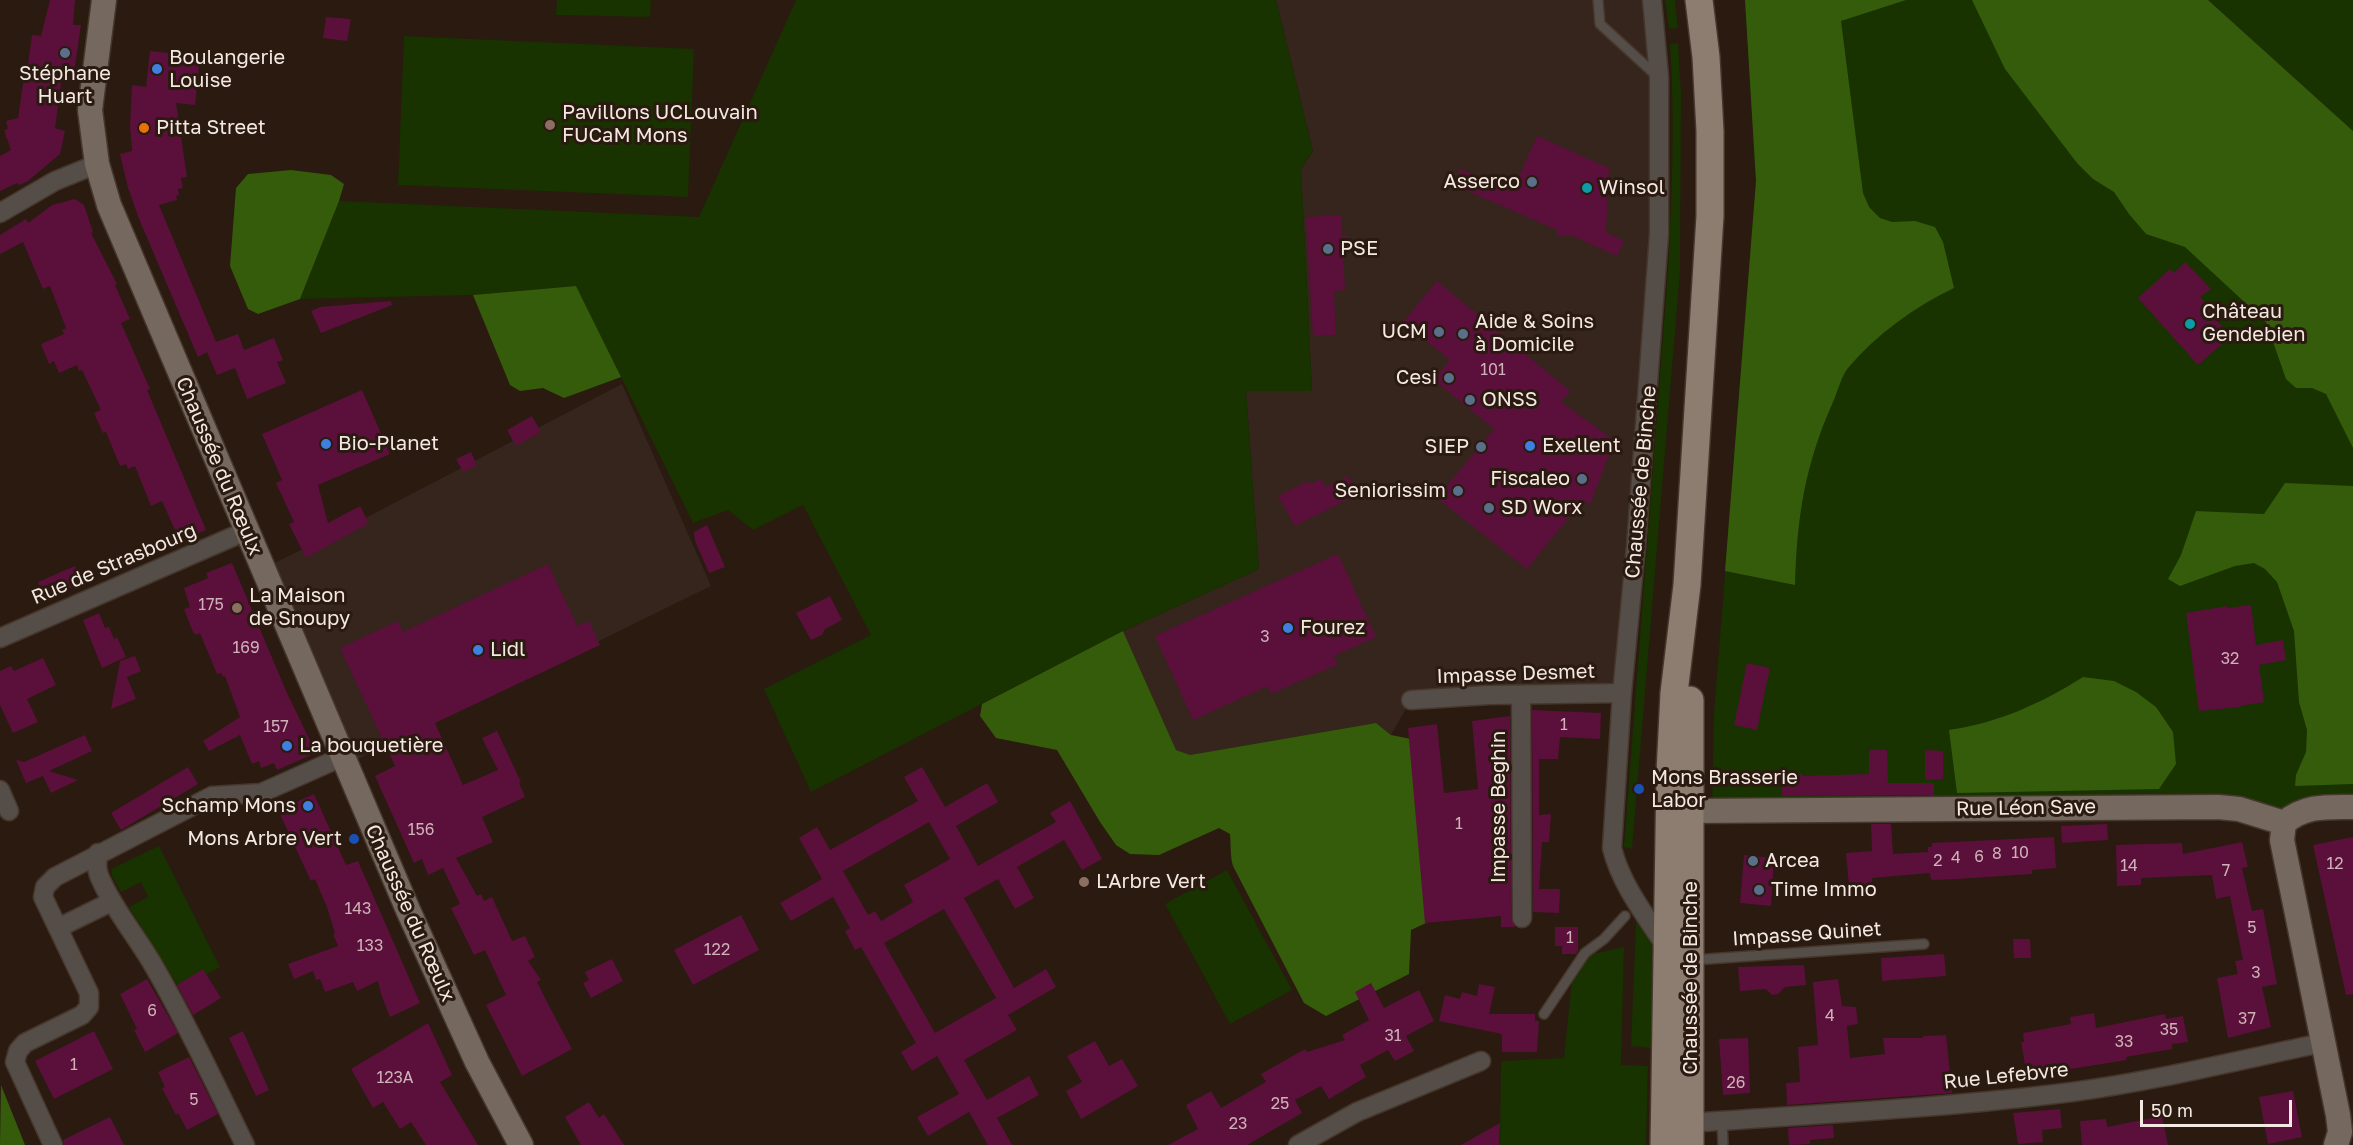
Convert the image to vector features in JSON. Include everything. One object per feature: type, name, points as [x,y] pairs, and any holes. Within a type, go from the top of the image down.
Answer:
[{"type":"main road","name":"Chaussée du Rœulx","points":[[104,0],[90,110],[97,164],[109,205],[342,757],[452,1008],[521,1145]]},
{"type":"main road","name":"Chaussée de Binche","points":[[1664,1145],[1668,837],[1674,693],[1687,585],[1710,216],[1710,131],[1706,57],[1699,0]]},
{"type":"main road","name":"Chaussée de Binche","points":[[1687,585],[1692,811],[1691,1134]]},
{"type":"main road","name":"Rue Léon Save","points":[[1692,811],[2218,807],[2239,809],[2284,823]]},
{"type":"main road","points":[[2336,1145],[2340,1132],[2338,1115],[2282,840],[2284,823],[2295,813],[2316,807],[2353,807]]},
{"type":"street","name":"Chaussée de Binche","points":[[1652,0],[1659,77],[1659,234],[1636,546],[1622,693],[1612,848],[1617,866],[1628,887],[1667,949]]},
{"type":"street","points":[[0,213],[55,181],[97,164]]},
{"type":"street","name":"Rue de Strasbourg","points":[[0,638],[246,531]]},
{"type":"street","name":"Impasse Desmet","points":[[1411,700],[1489,694],[1521,696],[1622,693]]},
{"type":"street","name":"Chaussée de Binche","points":[[1674,693],[1681,725],[1684,794],[1692,811]]},
{"type":"street","name":"Impasse Beghin","points":[[1521,696],[1522,918]]},
{"type":"street","points":[[53,1145],[15,1062],[18,1051],[25,1044],[82,1016],[88,1011],[91,1000],[43,897],[45,886],[55,877],[212,796],[261,793],[342,757]]},
{"type":"street","points":[[0,790],[9,811]]},
{"type":"street","points":[[98,854],[97,872],[111,902],[155,968],[188,1026],[245,1145]]},
{"type":"street","points":[[58,928],[111,902]]},
{"type":"street","name":"Rue Lefebvre","points":[[1691,1134],[1722,1121],[1951,1105],[2071,1092],[2322,1043]]},
{"type":"street","points":[[1298,1145],[1357,1112],[1481,1061]]},
{"type":"lane","points":[[1598,0],[1600,24],[1659,77]]},
{"type":"lane","points":[[1544,1014],[1585,953],[1604,939],[1625,916]]},
{"type":"lane","name":"Impasse Quinet","points":[[1692,960],[1924,944]]},
{"type":"lane","points":[[1722,1121],[1723,1143]]},
{"type":"shaded area","points":[[1276,0],[1652,0],[1661,169],[1622,693],[1411,700],[1391,735],[1376,723],[1190,755],[1176,750],[1123,631],[1259,569],[1246,390],[1312,391],[1301,169],[1313,151]]},
{"type":"shaded area","points":[[622,384],[711,586],[346,765],[262,569],[352,525]]},
{"type":"green space","points":[[557,0],[651,0],[650,17],[556,15]]},
{"type":"green space","points":[[796,0],[1276,0],[1313,151],[1301,169],[1312,391],[1246,391],[1259,569],[1123,631],[811,792],[764,689],[871,635],[803,505],[753,530],[728,510],[693,523],[576,286],[473,295],[300,299],[339,201],[699,217]]},
{"type":"green space","points":[[1665,0],[1675,0],[1678,28],[1669,29]]},
{"type":"green space","points":[[1745,0],[2004,0],[2353,352],[2353,807],[2262,815],[1712,811],[1714,714],[1756,181]]},
{"type":"green space","points":[[1745,0],[1906,0],[1841,21],[1863,193],[1869,207],[1880,218],[1892,222],[1915,221],[1935,227],[1943,242],[1954,288],[1911,313],[1884,333],[1859,356],[1843,376],[1823,425],[1809,469],[1798,536],[1795,585],[1725,571],[1756,181]]},
{"type":"green space","points":[[1972,0],[2208,0],[2353,131],[2353,448],[2326,394],[2312,388],[2296,388],[2286,379],[2266,322],[2185,247],[2146,234],[2114,192],[2093,179],[2077,163],[2005,69]]},
{"type":"green space","points":[[2208,0],[2353,0],[2353,131]]},
{"type":"green space","points":[[404,36],[694,49],[688,197],[398,185]]},
{"type":"green space","points":[[1678,43],[1681,94],[1680,271],[1632,849],[1624,847],[1668,270],[1672,157],[1670,44]]},
{"type":"green space","points":[[291,170],[331,175],[344,184],[300,299],[258,314],[248,309],[230,266],[236,188],[248,174]]},
{"type":"green space","points":[[576,286],[621,377],[564,398],[543,388],[520,391],[510,385],[473,295]]},
{"type":"green space","points":[[2285,483],[2353,486],[2353,784],[2295,786],[2296,775],[2306,752],[2307,730],[2299,702],[2294,631],[2277,582],[2265,569],[2254,563],[2235,566],[2180,586],[2168,579],[2181,555],[2196,511],[2264,514]]},
{"type":"green space","points":[[1123,631],[1176,750],[1190,755],[1376,723],[1391,735],[1411,739],[1441,916],[1411,930],[1409,974],[1326,1016],[1304,1003],[1233,866],[1230,834],[1219,828],[1159,855],[1130,854],[1116,845],[1057,750],[996,738],[980,716],[982,704]]},
{"type":"green space","points":[[2083,677],[2114,681],[2136,692],[2156,707],[2173,732],[2176,764],[2159,789],[1957,793],[1949,730],[1967,727],[2019,711]]},
{"type":"green space","points":[[159,846],[220,967],[180,989],[129,907],[148,897],[141,882],[121,892],[112,876],[111,869]]},
{"type":"green space","points":[[1227,870],[1292,990],[1230,1024],[1165,904]]},
{"type":"green space","points":[[1636,922],[1660,952],[1652,1048],[1631,1046]]},
{"type":"green space","points":[[1624,947],[1621,1065],[1648,1066],[1646,1145],[1494,1145],[1500,1142],[1501,1061],[1564,1058],[1572,979],[1589,955]]},
{"type":"green space","points":[[1,1085],[25,1145],[0,1145]]},
{"type":"building","points":[[50,0],[75,0],[73,25],[81,25],[74,72],[63,70],[55,128],[65,131],[60,154],[28,181],[20,185],[17,183],[0,191],[0,156],[11,150],[4,130],[8,129],[6,121],[18,118],[32,35],[41,36]]},
{"type":"building","points":[[326,17],[351,19],[347,41],[323,38]]},
{"type":"building","points":[[150,51],[200,56],[195,105],[176,103],[187,177],[181,178],[183,188],[178,189],[177,200],[159,205],[216,342],[238,334],[244,350],[274,338],[283,360],[277,362],[286,383],[247,399],[235,368],[217,375],[207,352],[198,357],[128,188],[120,154],[132,151],[130,126],[132,85],[146,87]]},
{"type":"building","points":[[1537,136],[1609,168],[1606,232],[1624,241],[1617,256],[1570,235],[1557,237],[1557,230],[1458,187],[1459,168],[1512,192]]},
{"type":"building","points":[[75,199],[84,205],[93,232],[91,233],[117,284],[115,285],[130,319],[121,323],[206,530],[180,541],[162,501],[151,506],[135,466],[128,469],[126,464],[120,466],[106,432],[103,433],[94,413],[101,410],[82,370],[79,371],[77,365],[59,373],[54,361],[49,364],[41,344],[64,334],[62,330],[66,328],[50,286],[43,289],[23,242],[0,254],[0,235],[26,219],[28,223],[52,205]]},
{"type":"building","points":[[1341,215],[1342,236],[1348,236],[1348,252],[1343,252],[1345,290],[1334,291],[1336,335],[1313,336],[1306,217]]},
{"type":"building","name":"Château Gendebien","points":[[2185,262],[2211,289],[2200,297],[2211,309],[2208,311],[2231,336],[2198,365],[2138,298],[2170,269],[2174,273]]},
{"type":"building","points":[[1437,281],[1570,391],[1561,402],[1618,443],[1607,460],[1590,505],[1583,500],[1527,569],[1437,498],[1494,429],[1434,380],[1450,360],[1403,322]]},
{"type":"building","points":[[391,301],[392,305],[321,333],[311,311],[320,307]]},
{"type":"building","name":"Bio-Planet","points":[[362,390],[390,454],[318,485],[328,523],[360,506],[369,523],[306,558],[289,524],[294,522],[276,483],[282,480],[262,434]]},
{"type":"building","points":[[532,416],[541,432],[516,446],[507,430]]},
{"type":"building","points":[[471,452],[477,465],[463,472],[456,459]]},
{"type":"building","points":[[1348,476],[1358,494],[1295,526],[1278,496],[1308,481],[1310,484],[1321,479],[1326,487]]},
{"type":"building","points":[[707,525],[725,567],[709,573],[695,541],[694,532]]},
{"type":"building","points":[[1338,554],[1376,637],[1334,656],[1338,664],[1271,694],[1268,686],[1193,720],[1155,636]]},
{"type":"building","points":[[232,563],[287,693],[316,753],[277,770],[274,763],[261,768],[259,761],[252,764],[240,735],[209,751],[203,741],[240,717],[225,676],[223,677],[221,673],[217,674],[200,633],[196,635],[193,632],[184,609],[190,607],[184,588],[208,578],[206,573]]},
{"type":"building","points":[[548,564],[577,626],[589,621],[600,645],[435,723],[463,785],[498,770],[482,738],[497,731],[521,782],[519,783],[525,797],[482,817],[493,842],[456,858],[477,896],[481,894],[484,901],[492,897],[512,941],[525,936],[535,957],[528,961],[541,980],[537,982],[572,1049],[522,1076],[486,1005],[506,995],[485,950],[474,955],[451,908],[460,904],[443,868],[428,875],[422,859],[414,863],[375,776],[395,766],[340,648],[398,621],[403,632]]},
{"type":"building","points":[[75,566],[82,583],[45,599],[38,582]]},
{"type":"building","points":[[830,596],[842,620],[811,640],[796,613]]},
{"type":"building","points":[[2251,605],[2256,645],[2283,640],[2286,660],[2259,665],[2264,702],[2199,711],[2186,613],[2227,606],[2227,608]]},
{"type":"building","points":[[99,613],[105,628],[109,627],[114,639],[117,637],[126,657],[102,668],[83,620]]},
{"type":"building","points":[[135,656],[141,671],[127,677],[136,699],[111,709],[120,661]]},
{"type":"building","points":[[43,658],[56,685],[27,699],[38,722],[13,733],[0,705],[0,671],[11,666],[14,671]]},
{"type":"building","points":[[1747,663],[1770,668],[1757,730],[1734,725]]},
{"type":"building","points":[[1532,710],[1601,713],[1600,739],[1560,737],[1558,759],[1539,759],[1539,815],[1551,814],[1549,842],[1542,842],[1539,889],[1560,889],[1559,913],[1533,912]]},
{"type":"building","points":[[1510,716],[1511,918],[1515,927],[1501,927],[1501,916],[1425,923],[1408,728],[1437,724],[1444,793],[1478,789],[1472,721]]},
{"type":"building","points":[[85,735],[92,751],[49,771],[78,780],[51,793],[43,776],[26,783],[16,760],[24,762]]},
{"type":"building","points":[[1869,750],[1887,750],[1888,783],[1934,783],[1934,795],[1782,796],[1782,774],[1802,774],[1802,776],[1869,774]]},
{"type":"building","points":[[1925,750],[1943,751],[1943,779],[1925,780]]},
{"type":"building","points":[[188,767],[198,784],[121,830],[111,813]]},
{"type":"building","points":[[922,767],[945,807],[987,783],[998,802],[956,826],[978,866],[1056,822],[1050,813],[1070,801],[1102,859],[1082,870],[1064,840],[1017,867],[1034,898],[1015,909],[998,879],[964,898],[1014,988],[1046,969],[1056,987],[1008,1015],[1017,1030],[964,1060],[987,1100],[1029,1076],[1039,1095],[997,1118],[1012,1145],[988,1145],[969,1112],[928,1136],[917,1117],[959,1094],[937,1056],[912,1071],[901,1052],[916,1043],[861,947],[855,950],[845,931],[850,928],[833,897],[791,921],[780,903],[822,879],[799,838],[817,827],[830,850],[918,801],[904,777]],"holes":[[[929,822],[950,859],[904,885],[913,902],[881,921],[875,911],[868,915],[843,871]],[[944,909],[996,998],[935,1033],[884,943]]]},
{"type":"building","points":[[314,794],[346,865],[358,861],[420,1003],[390,1017],[378,981],[357,991],[353,982],[325,992],[320,979],[316,980],[313,971],[294,979],[288,964],[338,946],[327,907],[315,879],[311,881],[278,810]]},
{"type":"building","points":[[1871,824],[1891,824],[1893,854],[1928,852],[1928,847],[1932,847],[1932,843],[2054,837],[2056,868],[2032,870],[2032,874],[1957,879],[1931,880],[1930,873],[1872,878],[1872,885],[1849,886],[1846,853],[1872,851]]},
{"type":"building","points":[[2107,824],[2108,840],[2062,843],[2061,826]]},
{"type":"building","points":[[2353,837],[2353,994],[2346,995],[2313,845]]},
{"type":"building","points":[[2242,842],[2248,867],[2242,868],[2252,911],[2263,909],[2277,984],[2262,987],[2271,1027],[2228,1038],[2217,978],[2238,974],[2235,961],[2243,960],[2230,896],[2216,899],[2212,875],[2141,878],[2141,885],[2117,886],[2116,845],[2182,843],[2183,854]]},
{"type":"building","points":[[1744,855],[1774,858],[1771,906],[1740,903]]},
{"type":"building","points":[[741,915],[759,950],[693,985],[674,950]]},
{"type":"building","points":[[1555,927],[1578,927],[1576,954],[1562,954],[1562,946],[1555,946]]},
{"type":"building","points":[[2013,939],[2030,939],[2031,958],[2014,958]]},
{"type":"building","points":[[1944,954],[1946,976],[1882,981],[1881,958]]},
{"type":"building","points":[[612,959],[623,981],[591,998],[583,983],[589,980],[585,972]]},
{"type":"building","points":[[1804,965],[1806,985],[1785,987],[1778,994],[1772,995],[1766,989],[1740,991],[1738,967]]},
{"type":"building","points":[[203,969],[221,998],[193,1015],[177,985]]},
{"type":"building","points":[[147,979],[178,1033],[145,1052],[120,994]]},
{"type":"building","points":[[1838,979],[1842,1006],[1856,1007],[1858,1024],[1847,1026],[1850,1058],[1885,1054],[1883,1038],[1923,1038],[1923,1036],[1946,1035],[1952,1093],[1787,1105],[1786,1083],[1800,1082],[1798,1047],[1818,1045],[1813,982]]},
{"type":"building","points":[[1371,983],[1384,1008],[1419,990],[1434,1021],[1406,1036],[1414,1051],[1395,1061],[1388,1050],[1360,1065],[1366,1077],[1329,1099],[1321,1086],[1295,1100],[1302,1113],[1247,1145],[1168,1145],[1198,1129],[1186,1105],[1211,1091],[1221,1108],[1266,1082],[1261,1074],[1305,1049],[1307,1052],[1345,1040],[1342,1035],[1369,1020],[1355,992]]},
{"type":"building","points":[[1479,984],[1495,987],[1489,1014],[1535,1014],[1535,1021],[1539,1021],[1537,1052],[1502,1052],[1502,1034],[1439,1021],[1445,995],[1460,999],[1462,992],[1477,996]]},
{"type":"building","points":[[2094,1013],[2096,1028],[2165,1014],[2166,1019],[2183,1016],[2188,1042],[2172,1044],[2172,1049],[2126,1057],[2127,1060],[2027,1076],[2021,1042],[2024,1042],[2023,1033],[2071,1024],[2070,1017]]},
{"type":"building","points":[[428,1023],[452,1075],[440,1082],[478,1145],[426,1145],[411,1122],[400,1129],[383,1102],[373,1108],[351,1069]]},
{"type":"building","points":[[94,1031],[113,1069],[54,1099],[35,1061]]},
{"type":"building","points":[[243,1031],[269,1090],[256,1096],[229,1038]]},
{"type":"building","points":[[1748,1038],[1750,1093],[1723,1095],[1719,1039]]},
{"type":"building","points":[[1095,1041],[1109,1066],[1122,1059],[1138,1086],[1081,1119],[1066,1091],[1082,1082],[1067,1056]]},
{"type":"building","points":[[189,1057],[218,1114],[187,1130],[162,1088],[165,1087],[158,1072]]},
{"type":"building","points":[[2293,1091],[2302,1137],[2268,1144],[2259,1097]]},
{"type":"building","points":[[589,1102],[599,1118],[604,1114],[624,1145],[581,1145],[565,1117]]},
{"type":"building","points":[[2060,1109],[2062,1128],[2042,1130],[2043,1142],[2018,1144],[2013,1113]]},
{"type":"building","points":[[2162,1116],[2168,1145],[2082,1145],[2080,1121],[2106,1119],[2107,1127]]},
{"type":"building","points":[[110,1117],[124,1145],[64,1145],[63,1140]]},
{"type":"building","points":[[1500,1123],[1499,1145],[1461,1145]]},
{"type":"building","points":[[1833,1125],[1834,1138],[1810,1140],[1810,1144],[1789,1145],[1788,1128]]},
{"type":"place","name":"Stéphane Huart","points":[[65,53]]},
{"type":"place","name":"Boulangerie Louise","points":[[157,69]]},
{"type":"place","name":"Pavillons UCLouvain FUCaM Mons","points":[[550,125]]},
{"type":"place","name":"Pitta Street","points":[[144,128]]},
{"type":"place","name":"Asserco","points":[[1532,182]]},
{"type":"place","name":"Winsol","points":[[1587,188]]},
{"type":"place","name":"PSE","points":[[1328,249]]},
{"type":"place","name":"Château Gendebien","points":[[2190,324]]},
{"type":"place","name":"UCM","points":[[1439,332]]},
{"type":"place","name":"Aide & Soins à Domicile","points":[[1463,334]]},
{"type":"place","name":"Cesi","points":[[1449,378]]},
{"type":"place","name":"ONSS","points":[[1470,400]]},
{"type":"place","name":"Bio-Planet","points":[[326,444]]},
{"type":"place","name":"Exellent","points":[[1530,446]]},
{"type":"place","name":"SIEP","points":[[1481,447]]},
{"type":"place","name":"Fiscaleo","points":[[1582,479]]},
{"type":"place","name":"Seniorissim","points":[[1458,491]]},
{"type":"place","name":"SD Worx","points":[[1489,508]]},
{"type":"place","name":"La Maison de Snoupy","points":[[237,608]]},
{"type":"place","name":"Fourez","points":[[1288,628]]},
{"type":"place","name":"Lidl","points":[[478,650]]},
{"type":"place","name":"La bouquetière","points":[[287,746]]},
{"type":"place","name":"Mons Brasserie Labor","points":[[1639,789]]},
{"type":"place","name":"Schamp Mons","points":[[308,806]]},
{"type":"place","name":"Mons Arbre Vert","points":[[354,839]]},
{"type":"place","name":"Arcea","points":[[1753,861]]},
{"type":"place","name":"L'Arbre Vert","points":[[1084,882]]},
{"type":"place","name":"Time Immo","points":[[1759,890]]}]
